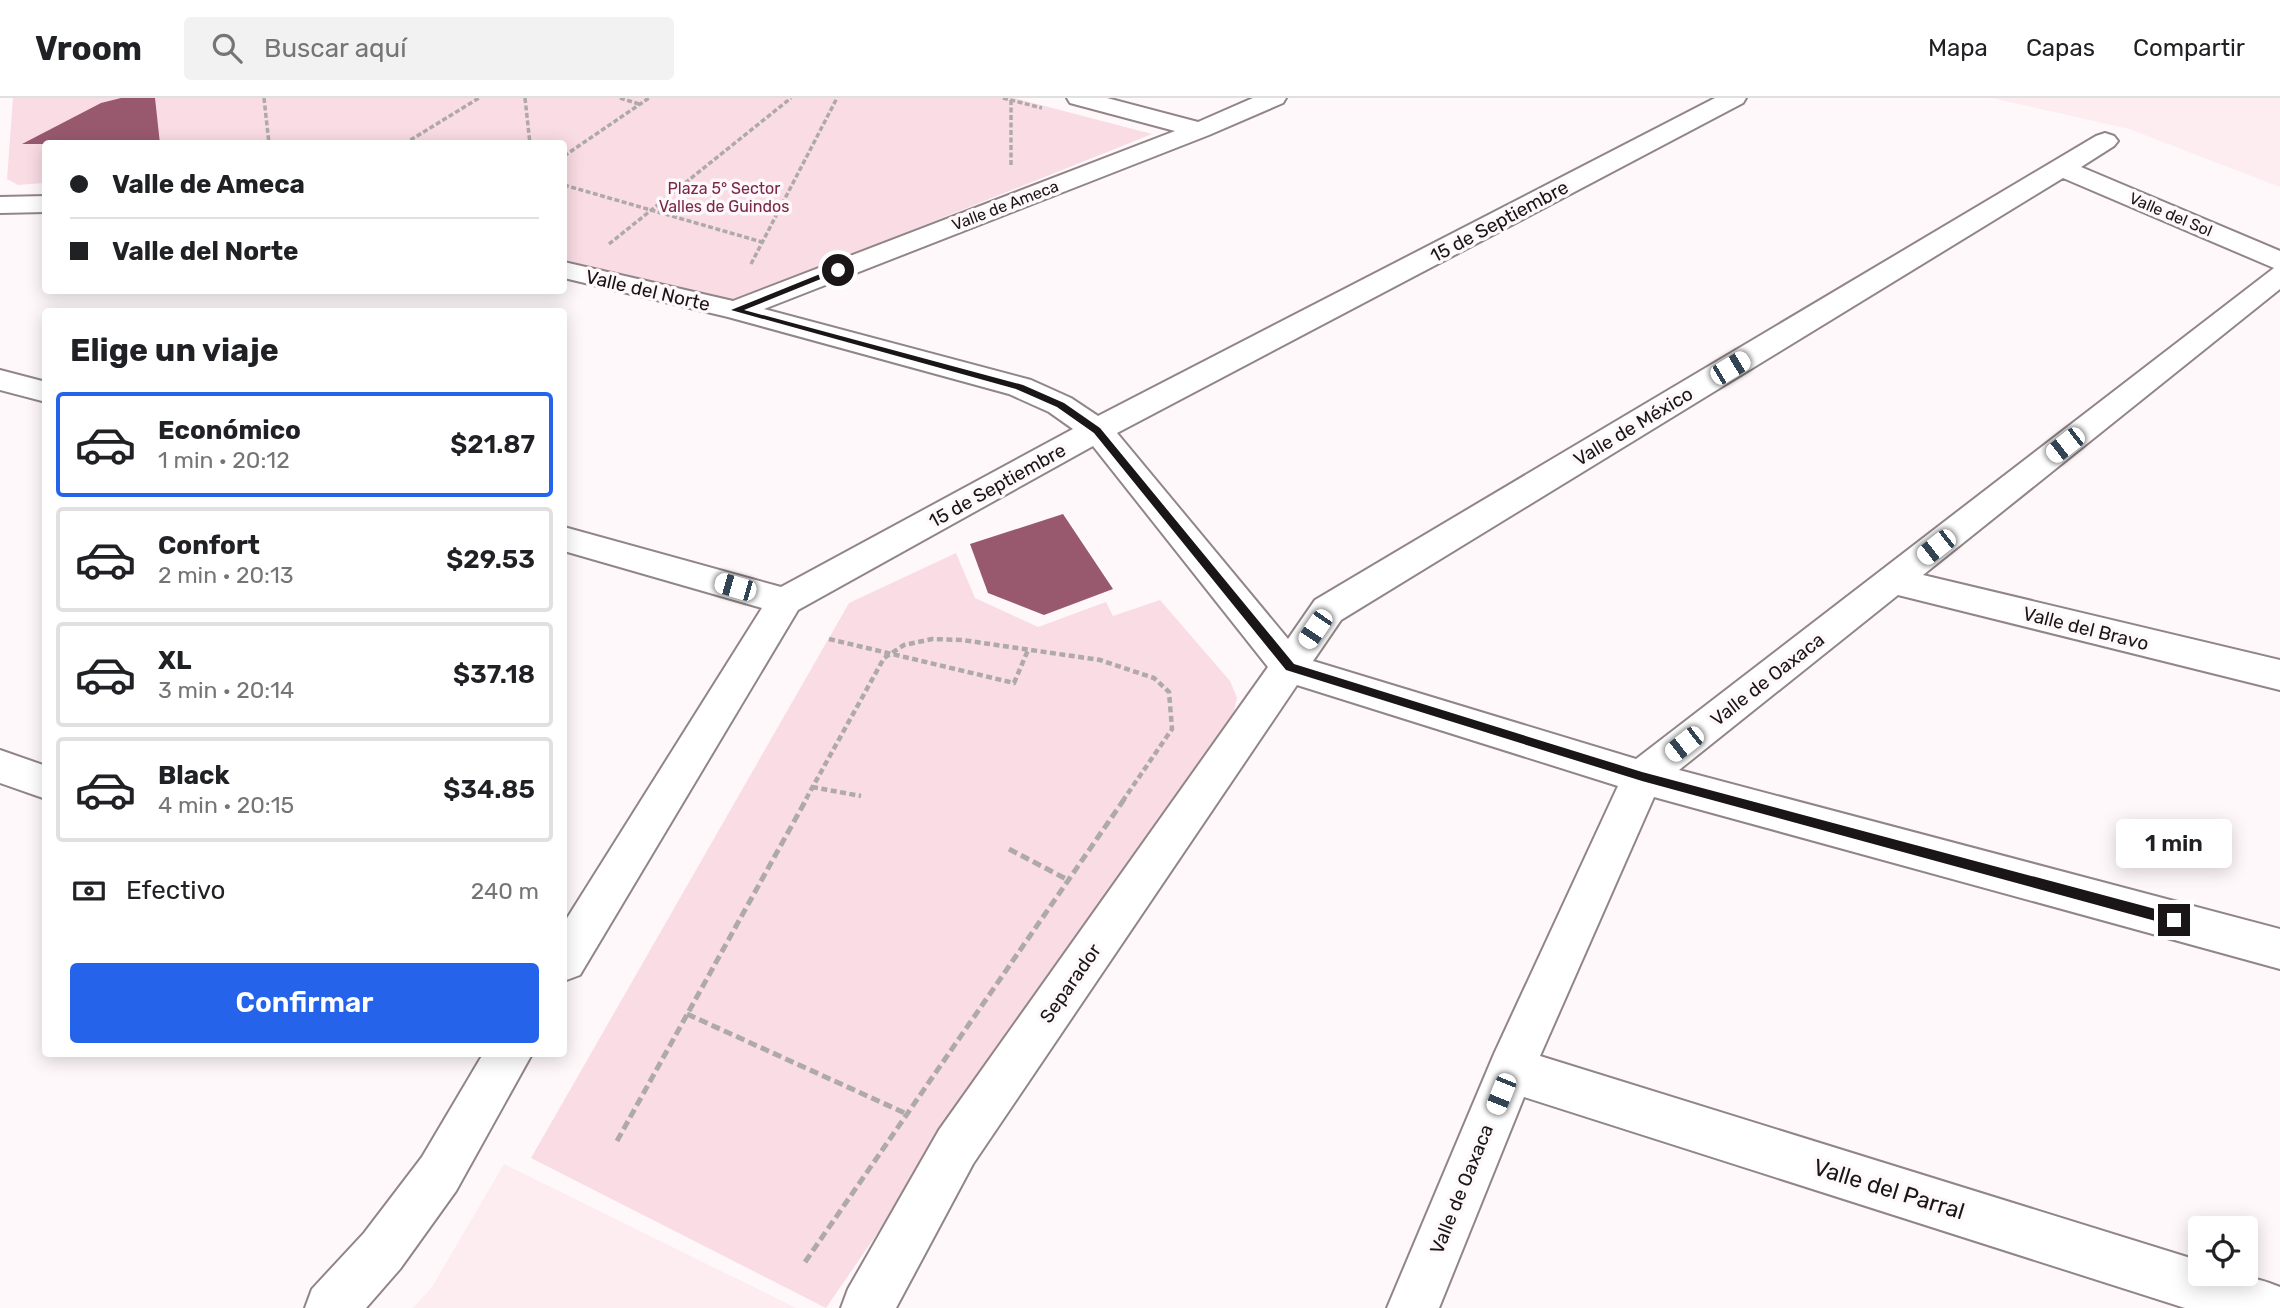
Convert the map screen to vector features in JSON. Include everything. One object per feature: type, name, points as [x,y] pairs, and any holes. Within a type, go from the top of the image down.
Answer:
[{"type":"street","points":[[1079,98],[1200,130]]},
{"type":"street","name":"Valle de Ameca","points":[[735,310],[1200,130],[1274,98]]},
{"type":"street","points":[[1678,101],[1724,104]]},
{"type":"street","name":"15 de Septiembre","points":[[567,956],[785,601],[1097,430],[1724,104]]},
{"type":"street","name":"Valle de México","points":[[1290,667],[1328,610],[2105,141]]},
{"type":"street","name":"Valle del Sol","points":[[2062,168],[2280,261]]},
{"type":"street","points":[[0,205],[42,204]]},
{"type":"street","name":"Valle del Norte","points":[[567,271],[735,310],[1020,387],[1060,405],[1097,430],[1290,667]]},
{"type":"street","name":"Valle de Oaxaca","points":[[1413,1308],[1511,1070],[1642,776],[2280,275]]},
{"type":"street","points":[[0,380],[42,392]]},
{"type":"street","points":[[567,540],[785,601]]},
{"type":"street","name":"Valle del Bravo","points":[[1893,581],[2280,675]]},
{"type":"street","points":[[1290,667],[1642,776],[2280,949]]},
{"type":"street","name":"Separador","points":[[867,1308],[957,1147],[1290,667]]},
{"type":"street","points":[[0,766],[42,782]]},
{"type":"street","points":[[331,1308],[382,1251],[439,1174],[507,1057]]},
{"type":"street","name":"Valle del Parral","points":[[1511,1070],[2267,1308]]},
{"type":"path","points":[[264,98],[269,140]]},
{"type":"path","points":[[411,140],[479,98]]},
{"type":"path","points":[[525,98],[530,140]]},
{"type":"path","points":[[620,98],[640,104]]},
{"type":"path","points":[[567,154],[649,98]]},
{"type":"path","points":[[603,248],[791,98]]},
{"type":"path","points":[[750,266],[836,98]]},
{"type":"path","points":[[1011,100],[1011,172]]},
{"type":"path","points":[[567,186],[762,242]]},
{"type":"path","points":[[829,639],[1014,683],[1028,650]]},
{"type":"path","points":[[617,1142],[884,658],[904,645],[932,639],[952,640],[1100,660],[1154,678],[1169,692],[1173,711],[1172,729],[805,1262]]},
{"type":"path","points":[[812,787],[861,796]]},
{"type":"path","points":[[1009,849],[1068,880]]},
{"type":"path","points":[[687,1014],[907,1114]]},
{"type":"shaded area","points":[[1992,98],[2280,98],[2280,187],[2129,129]]},
{"type":"shaded area","points":[[504,1164],[796,1308],[413,1308],[432,1287]]},
{"type":"green space","name":"Plaza 5° Sector Valles de Guindos","points":[[13,98],[1014,98],[1152,134],[732,302],[567,261],[567,140],[42,140],[42,183],[18,185],[7,179]]},
{"type":"green space","points":[[956,553],[975,598],[1038,627],[1106,602],[1113,616],[1160,600],[1230,681],[1237,698],[1233,715],[826,1308],[531,1158],[849,603]]},
{"type":"building","points":[[121,98],[155,98],[160,140],[42,140],[42,144],[22,144],[101,103]]},
{"type":"building","points":[[1063,514],[1113,589],[1044,615],[988,593],[970,544]]},
{"type":"route","points":[[838,270],[735,310],[1020,387],[1060,405],[1097,430],[1290,667],[1642,776],[2174,920]]}]
